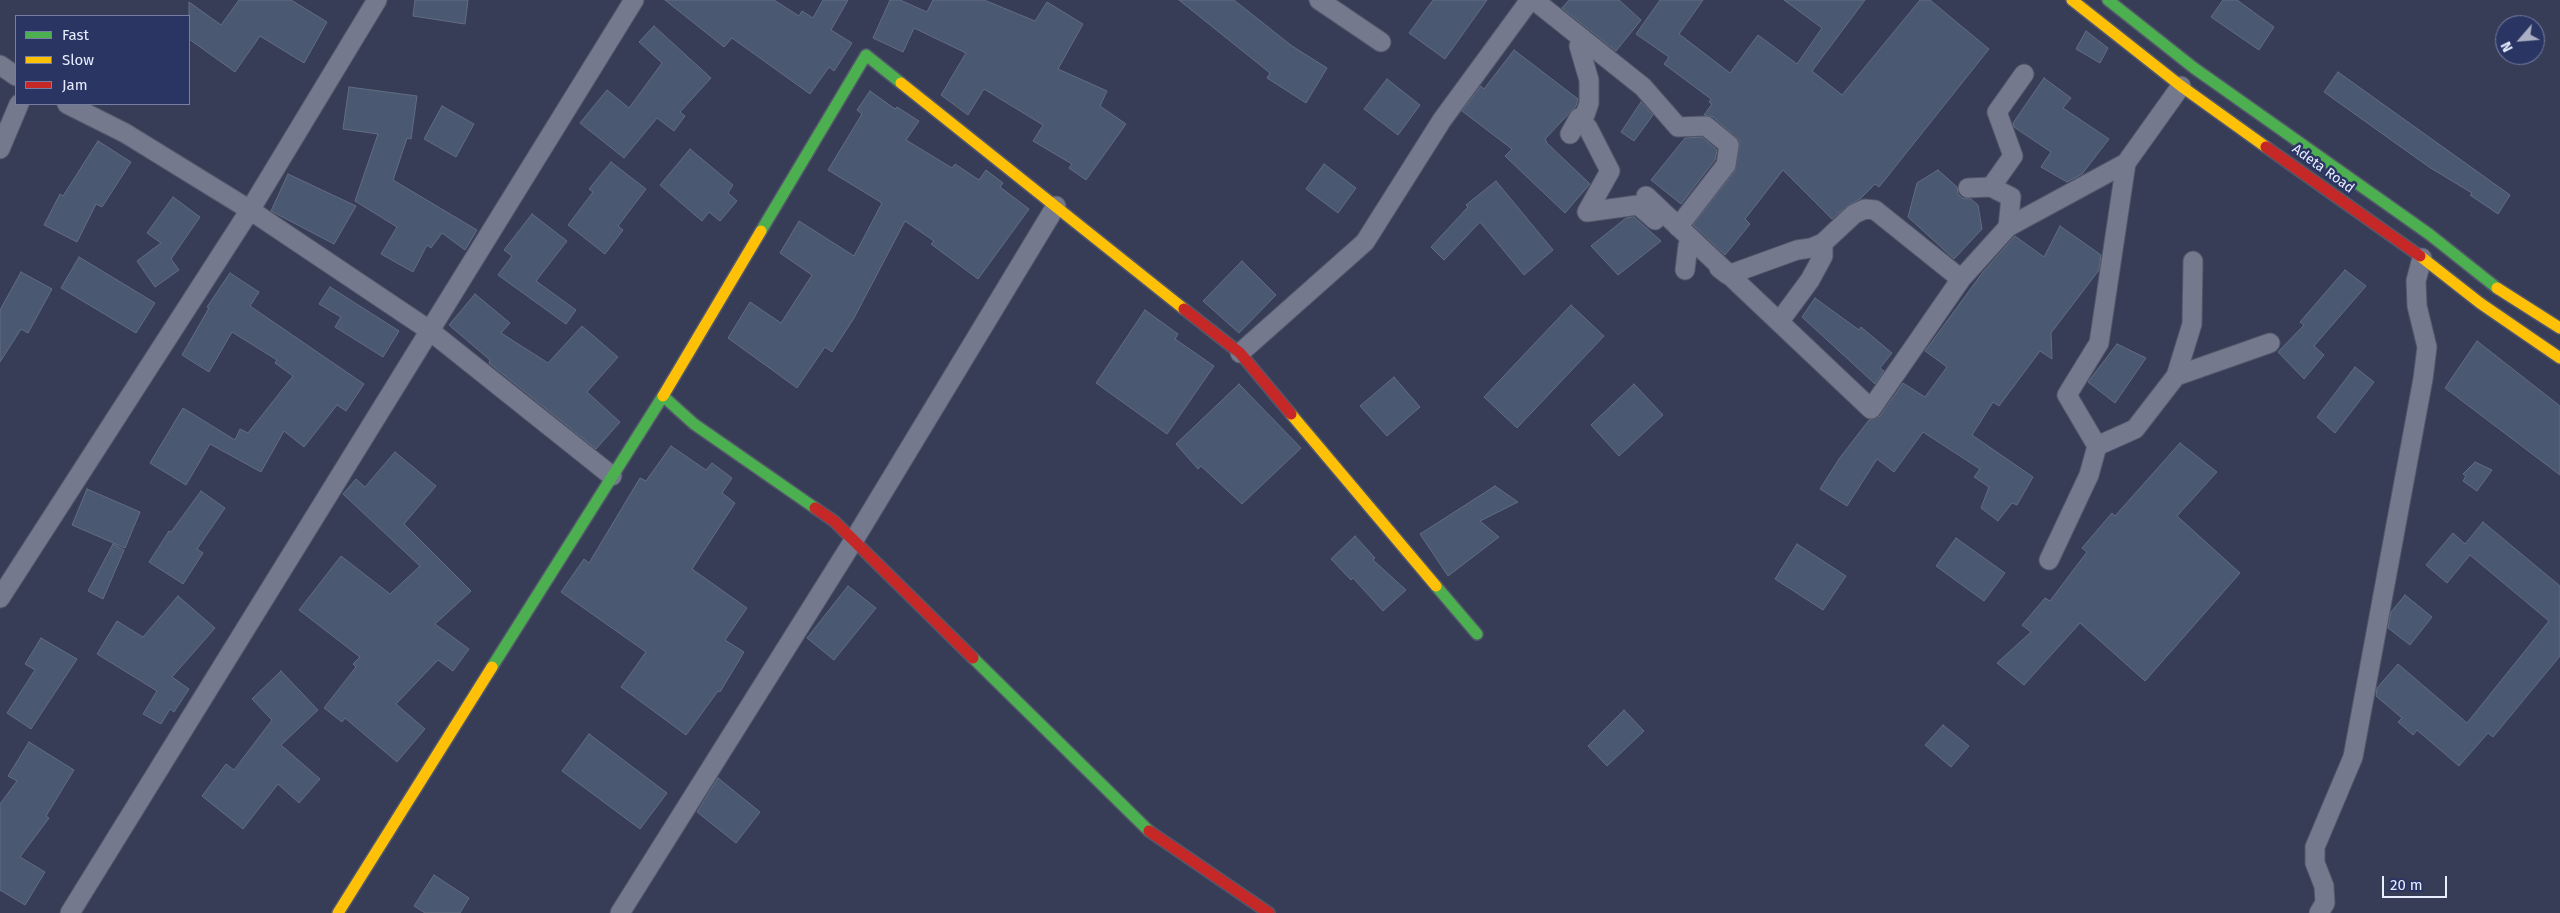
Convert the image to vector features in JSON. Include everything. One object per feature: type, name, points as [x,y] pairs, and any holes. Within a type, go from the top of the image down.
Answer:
[{"type":"street","points":[[0,598],[250,210],[377,0]]},
{"type":"street","points":[[70,913],[634,0]]},
{"type":"street","points":[[1319,0],[1381,42]]},
{"type":"street","points":[[1240,352],[1365,242],[1442,120],[1530,0]]},
{"type":"street","points":[[1534,0],[1643,87],[1678,127],[1706,126],[1729,145],[1726,165],[1664,227]]},
{"type":"street","name":"Adeta Road","points":[[2072,0],[2180,86],[2422,258],[2480,303],[2560,358]]},
{"type":"street","name":"Adeta Road","points":[[2108,0],[2194,68],[2429,234],[2493,285],[2560,328]]},
{"type":"street","points":[[1570,134],[1579,118],[1585,115],[1589,103],[1589,80],[1579,46],[1582,38]]},
{"type":"street","points":[[338,913],[663,396],[866,55],[1240,352],[1477,634]]},
{"type":"street","points":[[0,65],[15,75]]},
{"type":"street","points":[[1991,187],[2013,156],[1997,112],[2024,74]]},
{"type":"street","points":[[1646,196],[1664,227],[1728,275],[1871,409],[1960,279],[2008,227],[2126,163],[2180,86]]},
{"type":"street","points":[[0,148],[20,105]]},
{"type":"street","points":[[69,105],[125,133],[250,210],[429,330],[612,476]]},
{"type":"street","points":[[1579,118],[1588,128],[1610,171],[1588,212],[1638,205],[1728,275]]},
{"type":"street","points":[[2049,560],[2089,475],[2097,446],[2067,395],[2099,343],[2126,163]]},
{"type":"street","points":[[1968,188],[1991,187],[2011,197],[2008,227]]},
{"type":"street","points":[[620,913],[854,540],[1056,206]]},
{"type":"street","points":[[1728,275],[1823,243],[1854,214],[1865,209],[1875,210],[1960,279]]},
{"type":"street","points":[[1779,322],[1810,280],[1822,256],[1823,243]]},
{"type":"street","points":[[1685,270],[1688,245]]},
{"type":"street","points":[[2319,913],[2325,903],[2324,886],[2315,863],[2315,847],[2352,757],[2423,379],[2427,347],[2417,306],[2416,281],[2422,258]]},
{"type":"street","points":[[2097,446],[2135,429],[2176,376],[2192,324],[2193,261]]},
{"type":"street","points":[[2176,376],[2270,343]]},
{"type":"street","points":[[663,396],[694,424],[834,521],[935,618],[996,682],[1141,825],[1269,913]]},
{"type":"building","points":[[239,0],[291,0],[327,22],[304,63],[260,36],[235,72],[190,40],[189,2],[221,25]]},
{"type":"building","points":[[415,0],[468,0],[465,24],[413,16]]},
{"type":"building","points":[[665,0],[774,0],[799,16],[802,11],[813,18],[823,0],[848,0],[831,30],[852,43],[834,71],[829,67],[810,94],[732,38],[724,47]]},
{"type":"building","points":[[890,0],[900,0],[927,12],[933,0],[984,0],[1035,21],[1047,2],[1083,24],[1058,69],[1107,91],[1100,106],[1126,124],[1086,180],[1069,168],[1072,164],[1033,141],[1043,125],[984,89],[968,115],[941,95],[966,53],[914,28],[903,52],[873,38]]},
{"type":"building","points":[[1179,0],[1234,0],[1292,46],[1327,68],[1306,103],[1267,78],[1270,73]]},
{"type":"building","points":[[1433,0],[1487,0],[1445,59],[1409,33]]},
{"type":"building","points":[[1569,0],[1619,0],[1641,20],[1616,51],[1562,8]]},
{"type":"building","points":[[1660,0],[1703,0],[1679,34],[1730,73],[1758,35],[1797,64],[1822,28],[1784,0],[1865,0],[1812,71],[1842,95],[1920,0],[1930,0],[1989,49],[1879,187],[1875,184],[1860,199],[1847,206],[1832,219],[1783,170],[1745,219],[1750,224],[1725,255],[1693,225],[1735,171],[1740,141],[1713,117],[1704,115],[1712,104],[1709,102],[1711,99],[1664,64],[1669,57],[1636,34]]},
{"type":"building","points":[[2223,0],[2237,0],[2274,27],[2259,50],[2211,17]]},
{"type":"building","points":[[654,26],[711,78],[680,112],[685,116],[674,131],[657,118],[624,158],[580,123],[607,90],[629,108],[662,63],[639,42]]},
{"type":"building","points":[[2086,31],[2108,48],[2100,63],[2076,49]]},
{"type":"building","points":[[1514,50],[1578,99],[1576,106],[1545,139],[1590,184],[1565,213],[1505,156],[1512,149],[1462,111],[1481,86],[1484,89]]},
{"type":"building","points":[[2338,72],[2510,195],[2498,214],[2470,195],[2472,193],[2429,167],[2324,92]]},
{"type":"building","points":[[2044,78],[2071,98],[2063,108],[2109,139],[2082,174],[2067,182],[2041,167],[2051,152],[2014,127],[2013,123]]},
{"type":"building","points":[[1387,79],[1420,105],[1398,135],[1364,109]]},
{"type":"building","points":[[349,87],[417,96],[411,139],[407,138],[393,180],[477,230],[465,250],[442,233],[431,248],[427,245],[413,272],[381,254],[397,227],[355,201],[378,134],[343,129]]},
{"type":"building","points":[[870,91],[895,109],[897,107],[919,121],[906,140],[952,168],[955,164],[979,180],[986,170],[1003,183],[1000,187],[1029,209],[978,279],[931,244],[934,241],[905,221],[854,318],[832,352],[825,347],[797,388],[728,338],[750,302],[781,323],[812,275],[780,253],[799,221],[854,256],[882,203],[828,170],[862,114],[857,110]]},
{"type":"building","points":[[1641,102],[1653,115],[1634,141],[1621,132]]},
{"type":"building","points":[[442,106],[474,124],[456,157],[424,139]]},
{"type":"building","points":[[1702,137],[1717,150],[1715,160],[1681,204],[1651,180],[1685,138]]},
{"type":"building","points":[[98,141],[131,162],[102,207],[96,204],[77,242],[44,225],[60,194],[63,196]]},
{"type":"building","points":[[690,149],[733,185],[728,193],[737,201],[720,221],[709,212],[702,221],[660,185]]},
{"type":"building","points":[[611,162],[646,189],[618,226],[623,230],[605,254],[568,225],[593,192],[589,189]]},
{"type":"building","points":[[1324,164],[1356,188],[1338,213],[1306,189]]},
{"type":"building","points":[[1938,170],[1957,187],[1958,194],[1962,198],[1971,199],[1978,205],[1982,229],[1954,259],[1908,217],[1917,183]]},
{"type":"building","points":[[288,174],[356,206],[334,244],[271,211]]},
{"type":"building","points":[[1496,181],[1553,250],[1524,275],[1480,222],[1444,260],[1431,247],[1468,207],[1466,205]]},
{"type":"building","points":[[173,197],[200,217],[171,259],[179,270],[155,287],[137,261],[161,243],[147,233]]},
{"type":"building","points":[[532,214],[567,241],[536,281],[576,310],[566,324],[498,275],[512,256],[504,250]]},
{"type":"building","points":[[1634,217],[1661,241],[1618,275],[1591,246],[1626,218]]},
{"type":"building","points":[[2060,226],[2101,255],[2099,270],[2051,333],[2052,359],[2040,351],[1999,406],[1993,402],[1972,435],[2033,477],[2017,505],[2012,503],[1998,521],[1981,508],[1989,487],[1974,477],[1980,469],[1923,432],[1894,472],[1877,459],[1847,506],[1820,489],[1839,459],[1869,420],[1880,416],[1903,383],[1925,397],[1947,367],[1925,351],[1983,272],[2015,236],[2044,257]]},
{"type":"building","points":[[79,257],[155,303],[136,333],[61,288]]},
{"type":"building","points":[[1242,261],[1276,295],[1239,333],[1203,301]]},
{"type":"building","points":[[2345,270],[2366,286],[2314,346],[2324,355],[2304,379],[2278,352],[2304,325],[2300,322]]},
{"type":"building","points":[[21,272],[52,289],[28,333],[21,329],[0,362],[0,310]]},
{"type":"building","points":[[230,273],[259,292],[250,306],[364,384],[346,411],[337,405],[304,447],[284,431],[261,472],[210,444],[186,485],[150,463],[183,408],[235,440],[240,429],[248,433],[293,376],[275,363],[277,360],[232,332],[209,372],[182,355],[209,308],[207,307]]},
{"type":"building","points":[[330,287],[399,331],[383,357],[335,327],[341,317],[319,304]]},
{"type":"building","points":[[475,294],[510,323],[501,333],[548,363],[582,326],[618,357],[587,392],[620,422],[596,449],[489,363],[490,360],[449,325]]},
{"type":"building","points":[[1815,298],[1859,330],[1861,327],[1892,353],[1880,368],[1884,371],[1875,384],[1802,317]]},
{"type":"building","points":[[1571,305],[1604,336],[1517,428],[1484,397]]},
{"type":"building","points":[[1145,310],[1178,334],[1175,339],[1214,366],[1167,434],[1096,383]]},
{"type":"building","points":[[2477,341],[2560,406],[2560,475],[2445,388]]},
{"type":"building","points":[[2117,344],[2146,358],[2115,403],[2088,382]]},
{"type":"building","points":[[2355,367],[2374,382],[2335,433],[2317,417]]},
{"type":"building","points":[[1394,377],[1420,407],[1387,436],[1360,406]]},
{"type":"building","points":[[1239,384],[1301,448],[1242,504],[1201,466],[1198,469],[1176,444]]},
{"type":"building","points":[[1634,384],[1663,415],[1619,456],[1591,425]]},
{"type":"building","points":[[2180,443],[2217,472],[2177,516],[2240,573],[2145,681],[2080,623],[2024,685],[1997,663],[2031,632],[2022,625],[2045,598],[2050,601],[2087,552],[2082,548],[2112,513],[2115,516]]},
{"type":"building","points":[[671,446],[706,470],[712,463],[732,478],[722,493],[735,503],[692,569],[747,608],[725,640],[744,652],[720,692],[718,691],[686,735],[621,687],[646,652],[561,592],[584,559],[589,563],[640,478],[646,481]]},
{"type":"building","points":[[395,452],[436,486],[404,524],[471,591],[435,624],[469,649],[453,671],[438,660],[396,704],[425,729],[397,762],[345,718],[342,722],[324,708],[356,667],[353,664],[360,657],[299,610],[341,556],[390,594],[420,566],[343,494],[356,479],[365,487]]},
{"type":"building","points":[[2475,462],[2492,470],[2477,491],[2463,481],[2466,476],[2463,474]]},
{"type":"building","points":[[1495,486],[1518,502],[1480,521],[1499,537],[1448,576],[1420,534]]},
{"type":"building","points":[[87,489],[140,512],[125,548],[72,525]]},
{"type":"building","points":[[201,491],[225,508],[197,549],[203,553],[183,584],[149,562],[169,531],[171,532]]},
{"type":"building","points":[[2483,522],[2560,586],[2560,656],[2493,737],[2488,733],[2459,766],[2417,730],[2413,735],[2398,722],[2402,718],[2376,696],[2377,688],[2398,664],[2467,723],[2549,621],[2470,555],[2447,583],[2426,565],[2453,533],[2465,544]]},
{"type":"building","points":[[1355,536],[1375,558],[1373,560],[1406,590],[1383,611],[1353,578],[1351,580],[1331,559]]},
{"type":"building","points":[[1956,538],[2005,573],[1984,601],[1936,566]]},
{"type":"building","points":[[113,544],[124,550],[103,599],[88,591]]},
{"type":"building","points":[[1797,544],[1846,576],[1823,610],[1775,579]]},
{"type":"building","points":[[848,586],[876,608],[834,660],[807,638]]},
{"type":"building","points":[[2405,595],[2432,617],[2410,645],[2388,628],[2391,612]]},
{"type":"building","points":[[178,596],[215,628],[172,677],[189,689],[174,712],[170,709],[161,724],[143,714],[157,691],[97,654],[117,621],[143,637]]},
{"type":"building","points":[[41,638],[77,659],[31,729],[7,713],[35,670],[25,664]]},
{"type":"building","points":[[281,671],[318,710],[281,745],[320,779],[299,803],[278,784],[243,829],[202,796],[226,764],[234,770],[272,720],[252,699]]},
{"type":"building","points":[[1624,710],[1644,731],[1607,766],[1588,746]]},
{"type":"building","points":[[1943,725],[1969,746],[1951,767],[1925,745]]},
{"type":"building","points":[[589,734],[667,793],[640,829],[562,771]]},
{"type":"building","points":[[29,742],[74,770],[46,816],[49,818],[20,857],[45,872],[25,905],[0,890],[0,804],[17,781],[8,776]]},
{"type":"building","points":[[718,778],[760,812],[736,843],[697,812]]},
{"type":"building","points":[[434,875],[469,898],[460,913],[425,913],[414,906]]},
{"type":"traffic: fast","points":[[2108,0],[2194,68],[2429,234],[2497,288]]},
{"type":"traffic: fast","points":[[761,231],[866,55],[901,83]]},
{"type":"traffic: fast","points":[[492,667],[663,396],[694,424],[815,508]]},
{"type":"traffic: fast","points":[[1436,586],[1477,634]]},
{"type":"traffic: fast","points":[[973,658],[1149,831]]},
{"type":"traffic: slow","points":[[2072,0],[2181,86],[2266,147]]},
{"type":"traffic: slow","points":[[901,83],[1184,309]]},
{"type":"traffic: slow","points":[[663,396],[761,231]]},
{"type":"traffic: slow","points":[[2420,256],[2480,303],[2560,358]]},
{"type":"traffic: slow","points":[[2497,288],[2560,328]]},
{"type":"traffic: slow","points":[[1291,414],[1436,586]]},
{"type":"traffic: slow","points":[[338,913],[492,667]]},
{"type":"traffic: jam","points":[[2266,147],[2420,256]]},
{"type":"traffic: jam","points":[[1184,309],[1240,353],[1291,414]]},
{"type":"traffic: jam","points":[[815,508],[834,521],[973,658]]},
{"type":"traffic: jam","points":[[1149,831],[1269,913]]}]
